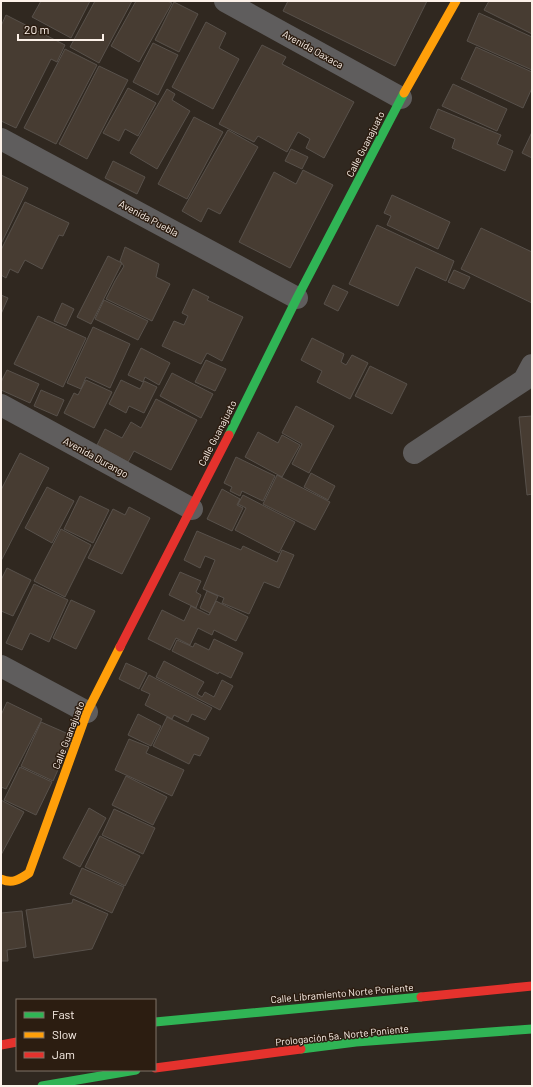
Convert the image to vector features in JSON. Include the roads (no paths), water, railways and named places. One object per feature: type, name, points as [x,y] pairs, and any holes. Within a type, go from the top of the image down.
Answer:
[{"type":"street","name":"Avenida Oaxaca","points":[[225,1],[401,98]]},
{"type":"street","name":"Calle Guanajuato","points":[[1,879],[6,882],[17,882],[29,873],[87,712],[192,509],[297,298],[401,98],[456,1]]},
{"type":"street","name":"Avenida Puebla","points":[[1,139],[297,298]]},
{"type":"street","points":[[414,453],[529,375]]},
{"type":"street","name":"Avenida Durango","points":[[1,404],[192,509]]},
{"type":"street","points":[[1,666],[87,712]]},
{"type":"street","name":"Calle Libramiento Norte Poniente","points":[[156,1022],[532,986]]},
{"type":"street","name":"Prologación 5a. Norte Poniente","points":[[156,1068],[356,1042],[532,1029]]},
{"type":"street","points":[[1,1045],[16,1042]]},
{"type":"street","points":[[42,1086],[130,1071]]}]
